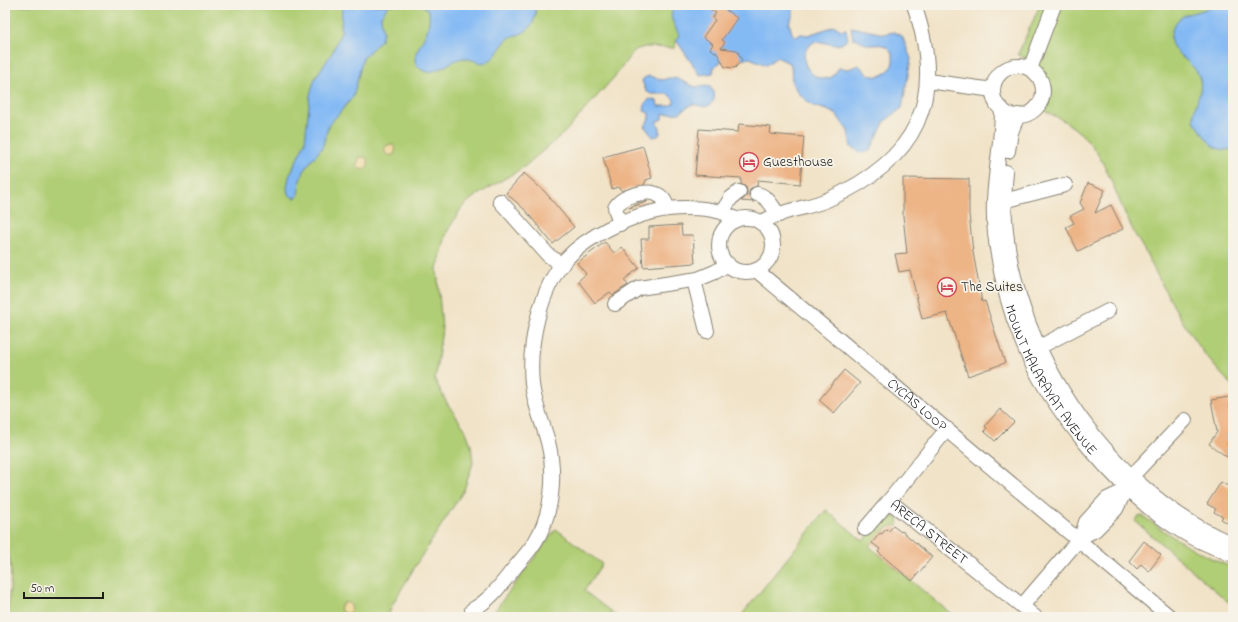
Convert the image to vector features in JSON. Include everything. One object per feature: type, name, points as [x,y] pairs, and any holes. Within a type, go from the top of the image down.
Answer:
[{"type":"street","points":[[761,223],[779,214],[826,200],[865,181],[885,166],[903,146],[914,129],[926,98],[928,81],[926,47],[914,5]]},
{"type":"street","points":[[1030,69],[1054,5]]},
{"type":"street","points":[[928,81],[993,90],[997,78],[1005,69],[1013,66],[1030,69],[1040,81],[1042,96],[1033,110],[1018,115],[1007,113],[1002,109]]},
{"type":"street","name":"MOUNT MALARAYAT AVENUE","points":[[993,90],[997,104],[1002,109],[999,203],[1014,278],[1033,350],[1128,485],[1159,515],[1183,532],[1203,543],[1233,555]]},
{"type":"street","name":"MOUNT MALARAYAT AVENUE","points":[[999,203],[1011,132],[1018,115]]},
{"type":"street","points":[[999,203],[1065,185]]},
{"type":"street","points":[[722,212],[731,198],[739,192]]},
{"type":"street","points":[[620,224],[615,208],[619,202],[626,198],[644,193],[656,194],[664,199],[668,209]]},
{"type":"street","points":[[757,194],[763,195],[768,199],[779,214]]},
{"type":"street","points":[[500,201],[548,255],[562,265]]},
{"type":"street","points":[[472,610],[487,602],[535,543],[546,517],[551,488],[552,467],[532,384],[532,351],[542,307],[562,265],[586,243],[620,224],[645,214],[668,209],[687,208],[722,212],[736,220],[750,219],[761,223],[768,228],[773,244],[769,260],[756,270],[742,272],[728,264],[721,253],[721,237],[724,230],[736,220]]},
{"type":"street","points":[[615,304],[638,288],[694,280],[715,272],[728,264]]},
{"type":"street","name":"CYCAS LOOP","points":[[756,270],[1080,539],[1170,617]]},
{"type":"street","points":[[694,280],[707,331]]},
{"type":"street","points":[[1033,350],[1108,311]]},
{"type":"street","points":[[1022,606],[1080,539],[1086,522],[1107,499],[1128,485],[1185,420]]},
{"type":"street","name":"ARECA STREET","points":[[947,429],[888,501],[1035,617]]},
{"type":"street","name":"MOUNT MALARAYAT AVENUE","points":[[1128,485],[1158,500],[1184,520],[1207,533],[1233,544]]},
{"type":"street","points":[[865,529],[888,501]]},
{"type":"green space","points":[[5,5],[676,5],[672,13],[680,35],[676,40],[675,48],[645,47],[634,50],[617,74],[565,132],[524,167],[474,197],[462,207],[447,232],[437,269],[442,329],[435,380],[447,403],[465,429],[471,445],[473,463],[464,490],[392,605],[388,617],[5,617],[9,600],[11,570],[8,551],[5,544]]},
{"type":"green space","points":[[1040,5],[1233,5],[1233,386],[1206,356],[1174,308],[1134,233],[1101,159],[1080,133],[1065,122],[1045,111],[1049,97],[1046,77],[1038,66],[1018,54]]},
{"type":"green space","points":[[826,510],[863,541],[885,517],[898,517],[897,527],[894,525],[883,531],[869,546],[955,617],[740,617]]},
{"type":"green space","points":[[1143,516],[1186,545],[1233,568],[1233,606],[1135,521],[1138,517]]},
{"type":"green space","points":[[556,529],[602,564],[584,591],[618,617],[490,617]]},
{"type":"sand","points":[[390,144],[394,146],[396,150],[394,154],[390,156],[386,154],[384,150],[386,146]]},
{"type":"sand","points":[[360,157],[364,157],[368,160],[368,166],[363,170],[356,166]]},
{"type":"sand","points":[[346,602],[350,604],[352,608],[350,612],[346,614],[342,612],[340,608],[342,604]]},
{"type":"water","points":[[342,5],[389,5],[381,16],[383,32],[381,40],[363,58],[353,97],[329,125],[322,148],[306,167],[300,180],[298,196],[294,198],[288,194],[287,188],[289,177],[305,142],[310,95],[315,78],[332,53],[341,32]]},
{"type":"water","points":[[423,5],[534,5],[536,14],[533,23],[525,32],[512,36],[508,39],[496,55],[487,62],[481,63],[463,58],[431,72],[420,68],[415,61],[417,50],[428,28],[429,12]]},
{"type":"water","points":[[676,5],[797,5],[793,7],[793,15],[789,23],[792,33],[796,37],[801,34],[808,35],[835,26],[841,30],[846,29],[848,39],[844,42],[835,45],[814,42],[808,47],[804,61],[807,67],[811,73],[824,79],[832,77],[839,68],[849,69],[858,65],[870,75],[879,76],[884,74],[891,67],[893,62],[891,52],[884,46],[869,45],[858,39],[853,40],[851,27],[884,34],[894,32],[902,36],[911,59],[902,108],[885,121],[870,151],[862,153],[851,147],[848,131],[836,114],[813,106],[799,94],[792,83],[791,64],[777,57],[766,65],[750,58],[722,61],[714,67],[713,73],[700,75],[676,40],[679,35],[672,20],[672,12]]},
{"type":"water","points":[[1213,5],[1233,5],[1233,149],[1225,150],[1216,148],[1210,143],[1195,122],[1194,113],[1201,87],[1199,76],[1195,69],[1174,48],[1171,42],[1171,35],[1177,21],[1182,17]]},
{"type":"water","points":[[649,76],[662,80],[669,78],[678,79],[695,87],[709,86],[714,92],[714,100],[710,105],[705,107],[692,104],[679,113],[663,114],[662,119],[656,122],[660,127],[660,134],[653,137],[645,127],[649,118],[649,113],[644,111],[645,103],[650,99],[657,101],[658,106],[669,106],[674,103],[674,100],[668,94],[651,94],[646,91],[642,81],[644,78]]},
{"type":"building","points":[[704,5],[719,5],[737,18],[722,40],[725,42],[721,48],[737,50],[742,60],[735,68],[725,67],[717,53],[710,49],[713,44],[703,37],[715,20],[712,18],[716,13]]},
{"type":"building","name":"Guesthouse","points":[[739,124],[771,127],[770,134],[804,137],[800,184],[758,180],[757,186],[751,188],[749,192],[749,196],[754,202],[741,201],[747,196],[747,191],[746,187],[741,184],[741,178],[695,175],[699,129],[738,132]]},
{"type":"building","points":[[643,146],[652,178],[646,180],[644,185],[622,191],[618,187],[612,189],[603,157]]},
{"type":"building","points":[[524,173],[545,192],[574,227],[553,244],[525,210],[506,193]]},
{"type":"building","name":"The Suites","points":[[903,178],[969,179],[969,214],[973,252],[982,302],[985,301],[1005,363],[968,376],[947,313],[922,319],[910,270],[899,272],[895,254],[907,253],[903,216]]},
{"type":"building","points":[[1088,183],[1105,190],[1095,213],[1111,205],[1123,229],[1078,251],[1066,227],[1074,223],[1070,216],[1084,209],[1080,203]]},
{"type":"building","points":[[647,202],[629,208],[638,203]]},
{"type":"building","points":[[681,225],[682,235],[693,235],[695,263],[643,267],[641,239],[649,239],[649,227]]},
{"type":"building","points":[[605,242],[614,253],[622,247],[639,268],[624,280],[628,285],[613,295],[610,292],[595,303],[578,281],[586,274],[577,263]]},
{"type":"building","points":[[844,370],[860,383],[834,413],[819,400]]},
{"type":"building","points":[[1229,397],[1233,435],[1227,444],[1233,449],[1227,457],[1209,444],[1217,432],[1211,400]]},
{"type":"building","points":[[1000,409],[1014,422],[995,441],[984,431],[987,428],[985,426]]},
{"type":"building","points":[[1221,482],[1233,489],[1233,526],[1221,519],[1223,517],[1214,512],[1216,509],[1207,504]]},
{"type":"building","points":[[893,526],[901,532],[902,531],[932,557],[912,581],[878,552],[880,549],[872,543],[880,533],[882,534],[886,529],[889,531]]},
{"type":"building","points":[[1144,541],[1161,555],[1149,571],[1141,564],[1137,569],[1129,561]]},
{"type":"place","name":"Guesthouse","points":[[749,162]]},
{"type":"place","name":"The Suites","points":[[947,287]]}]
